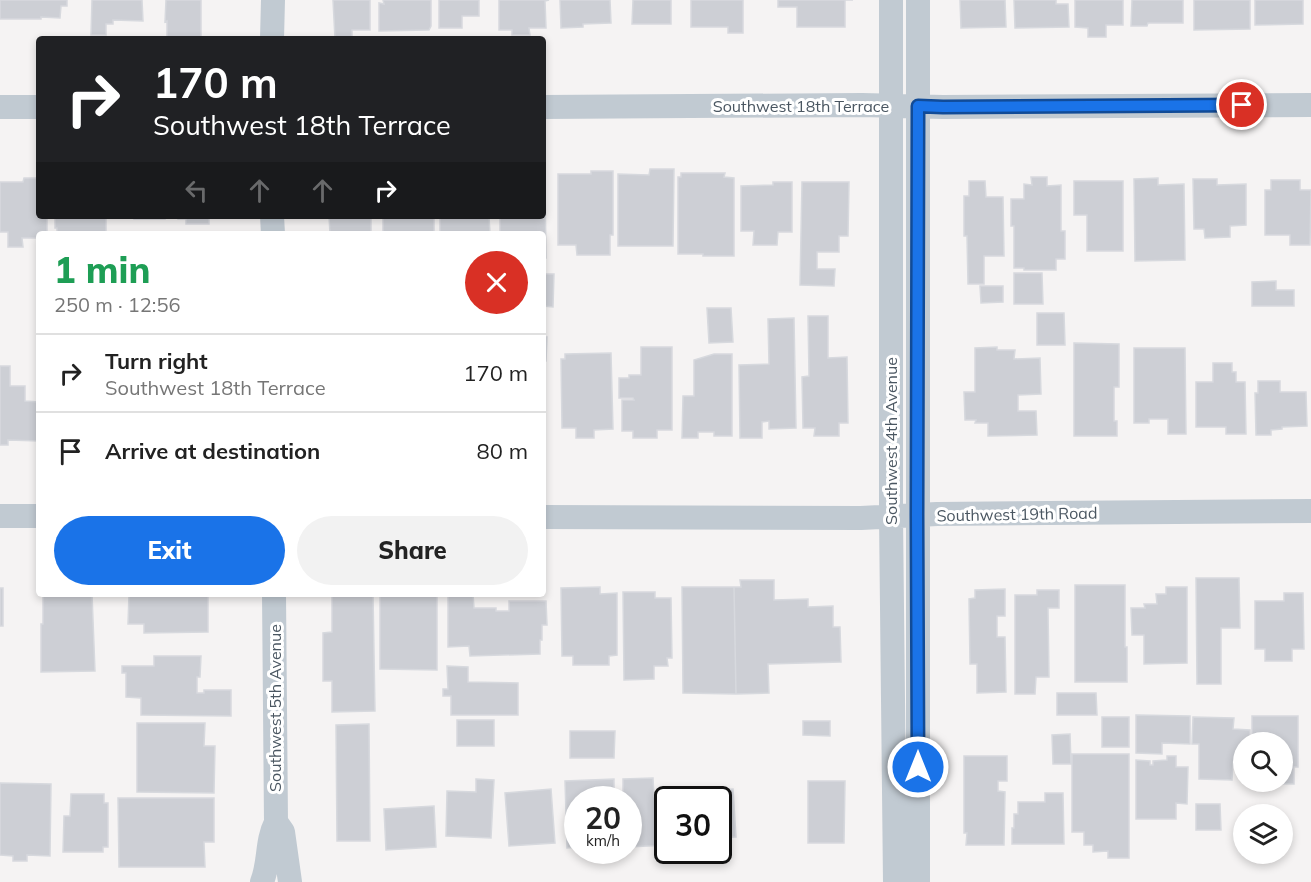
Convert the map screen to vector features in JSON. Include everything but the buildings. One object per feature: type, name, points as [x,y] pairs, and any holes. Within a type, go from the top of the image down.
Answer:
[{"type":"street","points":[[272,36],[273,0]]},
{"type":"street","name":"Southwest 4th Avenue","points":[[891,0],[891,516],[895,882]]},
{"type":"street","name":"Southwest 4th Avenue","points":[[918,0],[918,882]]},
{"type":"street","name":"Southwest 18th Terrace","points":[[546,107],[1311,105]]},
{"type":"street","points":[[0,107],[36,107]]},
{"type":"street","name":"Southwest 19th Road","points":[[546,517],[861,518],[917,515],[1311,511]]},
{"type":"street","points":[[0,516],[36,516]]},
{"type":"street","name":"Southwest 5th Avenue","points":[[262,882],[268,859],[270,834],[276,822],[274,597]]},
{"type":"street","name":"Southwest 5th Avenue","points":[[276,822],[283,832],[290,882]]},
{"type":"route","points":[[918,767],[918,106],[1242,105]]}]
